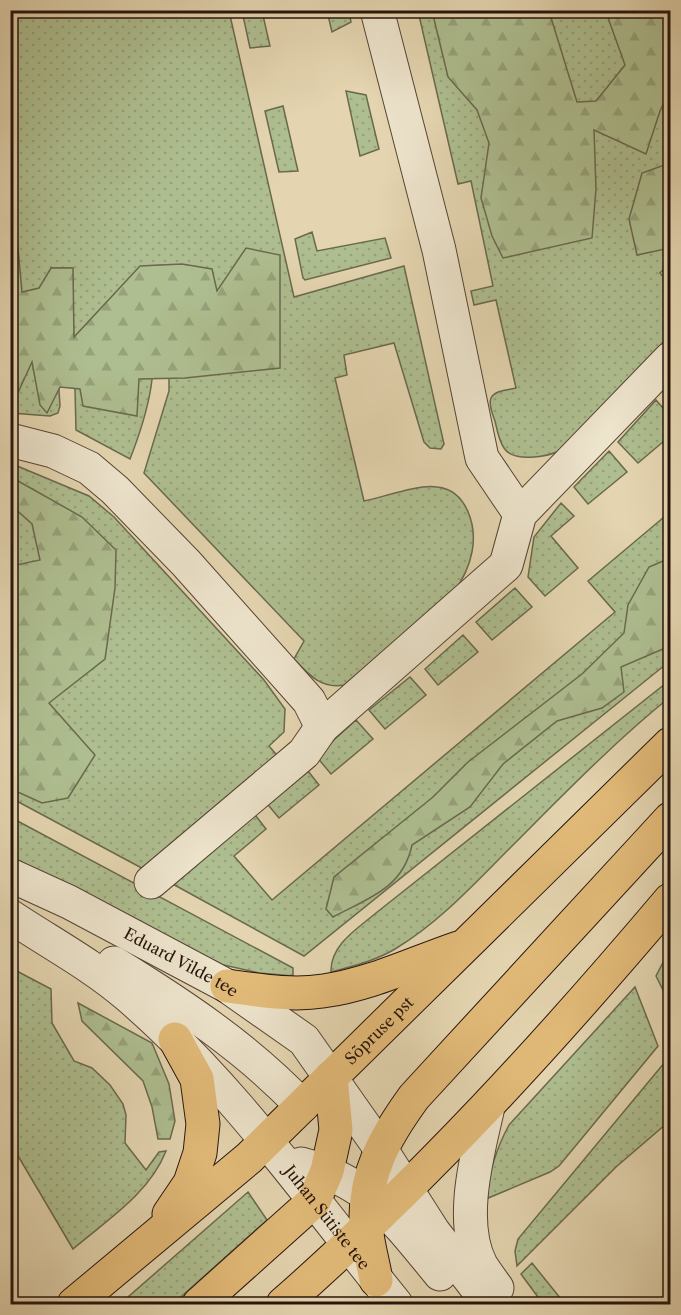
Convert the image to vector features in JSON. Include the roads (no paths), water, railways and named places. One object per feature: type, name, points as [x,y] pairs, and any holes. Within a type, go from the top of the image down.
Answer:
[{"type":"main road","name":"Sõpruse pst","points":[[74,1305],[265,1152],[302,1106],[670,744]]},
{"type":"main road","points":[[380,1148],[414,1096],[670,819]]},
{"type":"main road","points":[[283,1305],[374,1212],[488,1107],[670,900]]},
{"type":"main road","points":[[227,986],[276,992],[321,992],[342,988],[468,944]]},
{"type":"main road","points":[[152,1241],[190,1183],[201,1143],[203,1107],[197,1078],[175,1039]]},
{"type":"main road","points":[[199,1305],[314,1201],[327,1171],[336,1130],[331,1077]]},
{"type":"main road","points":[[302,1106],[336,1130],[380,1148],[418,1148],[460,1133]]},
{"type":"main road","points":[[374,1212],[386,1292]]},
{"type":"street","points":[[377,10],[439,250],[482,458],[520,514]]},
{"type":"street","points":[[152,882],[304,753],[322,727],[506,565],[520,514],[670,358]]},
{"type":"street","points":[[10,440],[62,455],[89,468],[115,489],[186,563],[309,701],[322,727]]},
{"type":"street","name":"Eduard Vilde tee","points":[[10,875],[69,902],[227,986],[304,1040],[380,1148],[374,1212]]},
{"type":"street","points":[[10,911],[100,955],[173,999],[271,1074],[302,1106]]},
{"type":"street","points":[[10,916],[125,993],[175,1039],[240,1107],[265,1152],[327,1171],[374,1212],[466,1305]]},
{"type":"street","points":[[488,1107],[472,1184],[470,1211],[480,1263],[508,1305]]},
{"type":"street","name":"Juhan Sütiste tee","points":[[265,1152],[314,1201],[374,1212],[489,1305]]}]
